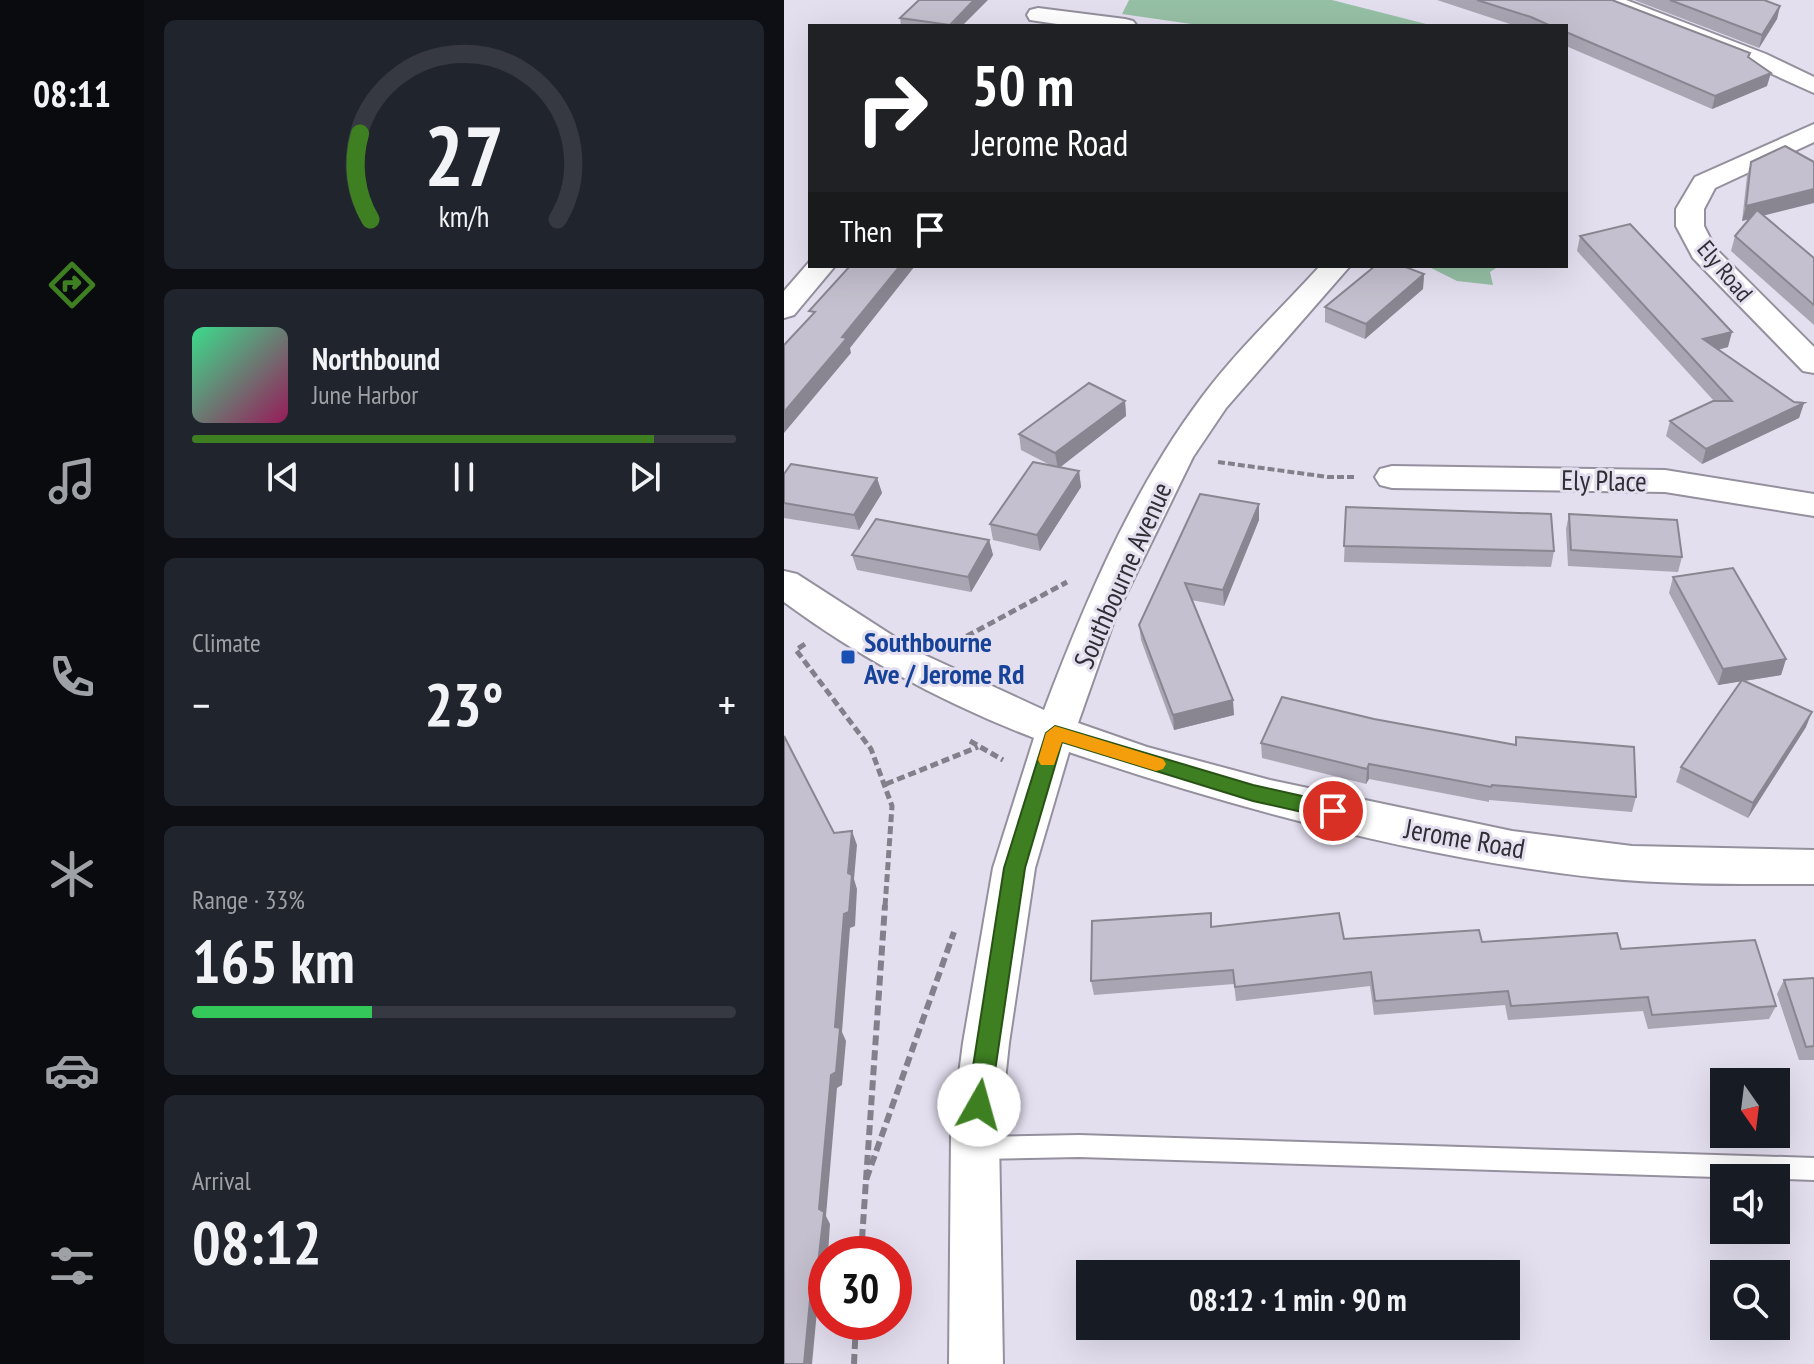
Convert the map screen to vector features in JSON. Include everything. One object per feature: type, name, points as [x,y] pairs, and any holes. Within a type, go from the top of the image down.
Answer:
[{"type":"street","points":[[1606,0],[1758,59],[1814,86]]},
{"type":"street","points":[[1039,14],[1111,24]]},
{"type":"street","name":"Ely Road","points":[[1814,132],[1704,183],[1690,209],[1690,226],[1703,252],[1814,364]]},
{"type":"street","points":[[784,309],[819,268]]},
{"type":"street","name":"Southbourne Avenue","points":[[976,1364],[975,1148],[986,1043],[1014,868],[1055,733],[1098,615],[1177,456],[1215,401],[1334,268]]},
{"type":"street","name":"Ely Place","points":[[1392,477],[1665,481],[1814,505]]},
{"type":"street","name":"Jerome Road","points":[[784,583],[838,620],[955,690],[1055,733],[1253,793],[1428,832],[1574,857],[1675,864],[1814,867]]},
{"type":"lane","points":[[975,1148],[1079,1146],[1814,1169]]},
{"type":"path","points":[[1177,456],[1328,477],[1392,477]]},
{"type":"path","points":[[912,666],[1132,548]]},
{"type":"path","points":[[838,620],[796,650],[871,749],[892,806],[862,1236]]},
{"type":"path","points":[[886,784],[979,747]]},
{"type":"path","points":[[866,1180],[959,917]]},
{"type":"path","points":[[854,1364],[855,1340]]},
{"type":"green space","points":[[1129,0],[1332,0],[1426,24],[1191,24],[1122,14]]},
{"type":"green space","points":[[1431,268],[1496,268],[1490,272],[1493,285],[1457,281]]},
{"type":"building","points":[[919,0],[974,0],[951,24],[900,18]]},
{"type":"building","points":[[1477,0],[1612,0],[1750,53],[1748,57],[1771,73],[1715,96],[1568,33],[1568,24],[1547,24]]},
{"type":"building","points":[[1670,0],[1764,0],[1780,6],[1762,35]]},
{"type":"building","points":[[1785,146],[1814,162],[1814,189],[1746,206],[1751,162]]},
{"type":"building","points":[[1757,210],[1814,258],[1814,305],[1735,236]]},
{"type":"building","points":[[1630,224],[1732,332],[1703,339],[1794,402],[1804,403],[1706,449],[1670,421],[1713,401],[1732,401],[1580,236]]},
{"type":"building","points":[[848,268],[898,268],[842,337],[847,338],[784,412],[784,345],[815,312],[809,311]]},
{"type":"building","points":[[1373,268],[1408,268],[1424,274],[1366,324],[1325,307]]},
{"type":"building","points":[[1089,383],[1125,401],[1055,453],[1019,434]]},
{"type":"building","points":[[1033,462],[1079,471],[1037,535],[990,524]]},
{"type":"building","points":[[791,464],[877,478],[854,515],[784,503],[784,474]]},
{"type":"building","points":[[1200,494],[1259,504],[1223,590],[1185,583],[1233,700],[1173,715],[1139,625]]},
{"type":"building","points":[[1346,507],[1551,514],[1554,551],[1344,546]]},
{"type":"building","points":[[1569,514],[1677,520],[1682,557],[1571,550]]},
{"type":"building","points":[[876,519],[989,540],[968,577],[852,555]]},
{"type":"building","points":[[1733,568],[1786,659],[1723,669],[1673,577]]},
{"type":"building","points":[[1742,680],[1812,712],[1753,803],[1681,767]]},
{"type":"building","points":[[1282,697],[1374,719],[1516,745],[1516,737],[1634,747],[1636,797],[1491,787],[1369,764],[1367,769],[1261,743]]},
{"type":"building","points":[[784,736],[834,833],[852,831],[848,873],[852,875],[849,912],[844,914],[835,1027],[840,1028],[836,1072],[831,1075],[819,1209],[824,1212],[821,1236],[808,1236],[808,1321],[804,1364],[784,1364]]},
{"type":"building","points":[[1211,913],[1211,927],[1339,913],[1344,939],[1479,930],[1482,942],[1617,933],[1621,949],[1755,940],[1776,1006],[1652,1015],[1648,997],[1511,1006],[1508,991],[1375,1001],[1371,972],[1235,987],[1233,970],[1091,981],[1092,921]]},
{"type":"building","points":[[1814,978],[1814,1046],[1806,1047],[1784,980]]},
{"type":"slow traffic","points":[[1047,760],[1055,733],[1156,764]]},
{"type":"place","name":"Southbourne Ave / Jerome Rd","points":[[848,657]]},
{"type":"route","points":[[979,1105],[1014,868],[1055,733],[1253,793],[1333,811]]}]
